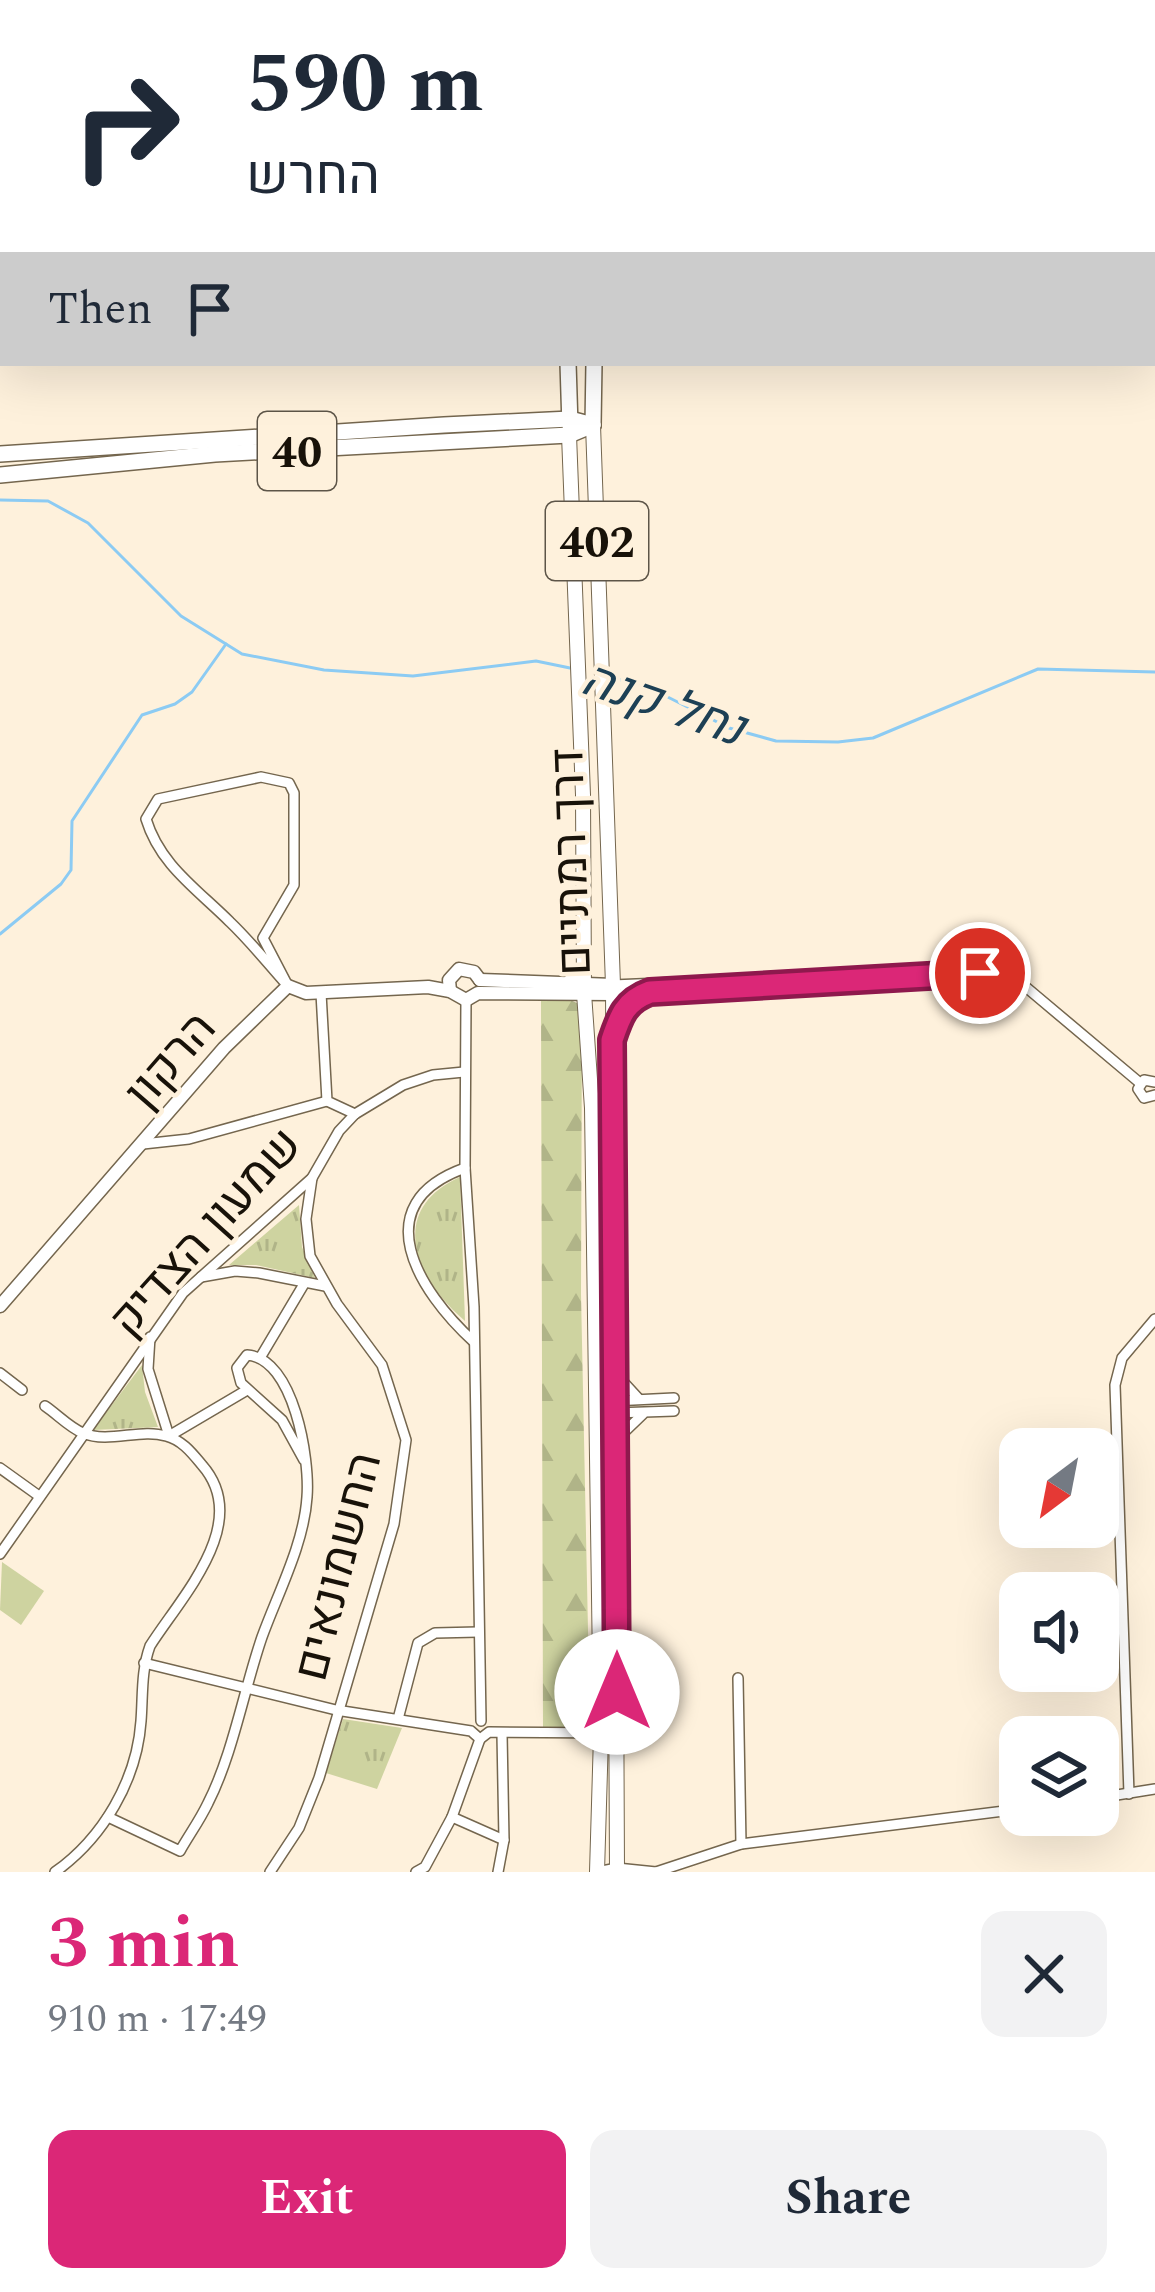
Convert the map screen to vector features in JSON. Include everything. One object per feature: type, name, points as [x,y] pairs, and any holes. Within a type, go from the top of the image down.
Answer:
[{"type":"highway","points":[[593,425],[594,366]]},
{"type":"highway","points":[[528,423],[557,406],[568,371]]},
{"type":"highway","points":[[568,371],[570,435]]},
{"type":"highway","name":"40","points":[[0,454],[528,423],[570,435]]},
{"type":"highway","name":"40","points":[[0,475],[215,454],[570,435],[593,425]]},
{"type":"main road","name":"דרך רמתיים","points":[[593,425],[613,990],[616,1374],[606,1732],[597,1872]]},
{"type":"main road","name":"דרך רמתיים","points":[[570,435],[585,966],[579,992],[592,1108],[601,1706],[617,1870]]},
{"type":"main road","points":[[612,1040],[627,1005],[650,992]]},
{"type":"main road","points":[[601,1706],[576,1734],[594,1744],[601,1756]]},
{"type":"street","points":[[288,986],[262,938],[294,885],[296,824],[289,783],[261,777],[158,799],[146,819],[169,865],[288,986],[306,993],[450,985],[474,991],[579,992],[864,974],[1000,975],[1036,996],[1140,1083],[1155,1081]]},
{"type":"street","points":[[416,1872],[425,1868],[452,1817],[480,1734],[474,1723],[482,1721],[474,1342],[465,1168],[464,1072],[474,972],[464,969],[450,985]]},
{"type":"street","points":[[613,990],[864,982],[875,977]]},
{"type":"street","name":"הרקון","points":[[0,1306],[224,1048],[288,986]]},
{"type":"street","points":[[321,993],[327,1101]]},
{"type":"street","name":"שמעון הצדיק","points":[[0,1555],[167,1311],[312,1178],[326,1150],[356,1114],[403,1085],[464,1072]]},
{"type":"street","points":[[1140,1083],[1139,1094],[1154,1097]]},
{"type":"street","points":[[143,1144],[189,1139],[327,1101],[356,1114]]},
{"type":"street","points":[[465,1168],[442,1176],[419,1197],[407,1221],[408,1236],[431,1294],[474,1342]]},
{"type":"street","name":"החשמונאים","points":[[270,1872],[309,1808],[394,1524],[406,1441],[382,1365],[310,1256],[306,1219],[312,1178]]},
{"type":"street","points":[[201,1277],[235,1271],[326,1286]]},
{"type":"street","points":[[260,1358],[304,1284]]},
{"type":"street","points":[[1129,1794],[1115,1385],[1121,1358],[1155,1319]]},
{"type":"street","points":[[150,1336],[148,1370],[169,1436]]},
{"type":"street","points":[[108,1817],[180,1851],[210,1801],[244,1688],[297,1542],[307,1496],[304,1460],[291,1397],[260,1358],[247,1355],[236,1375],[282,1420],[304,1460]]},
{"type":"street","points":[[0,1373],[22,1390]]},
{"type":"street","points":[[616,1374],[639,1399]]},
{"type":"street","points":[[169,1436],[247,1390]]},
{"type":"street","points":[[596,1408],[674,1398]]},
{"type":"street","points":[[45,1406],[84,1434],[169,1436],[183,1444],[211,1476],[218,1496],[217,1534],[204,1564],[150,1646],[144,1663],[138,1746],[108,1817],[88,1845],[56,1872]]},
{"type":"street","points":[[615,1406],[674,1411]]},
{"type":"street","points":[[615,1444],[622,1431],[645,1412]]},
{"type":"street","points":[[0,1468],[39,1496]]},
{"type":"street","points":[[398,1719],[418,1643],[435,1633],[478,1632]]},
{"type":"street","points":[[144,1663],[337,1710],[480,1734],[606,1732]]},
{"type":"street","points":[[738,1678],[741,1844]]},
{"type":"street","points":[[498,1872],[504,1840],[502,1734]]},
{"type":"street","points":[[1119,1795],[1155,1789]]},
{"type":"street","points":[[597,1872],[656,1872],[741,1844],[999,1812]]},
{"type":"street","points":[[452,1817],[504,1840]]},
{"type":"green space","points":[[568,999],[582,1011],[581,1294],[590,1726],[543,1728],[541,1001]]},
{"type":"green space","points":[[460,1177],[465,1321],[433,1285],[416,1246],[416,1226],[423,1208],[437,1191]]},
{"type":"green space","points":[[299,1205],[302,1247],[315,1278],[256,1265],[229,1265]]},
{"type":"green space","points":[[142,1365],[145,1392],[158,1427],[93,1430]]},
{"type":"green space","points":[[2,1562],[44,1591],[21,1625],[0,1610]]},
{"type":"green space","points":[[343,1719],[402,1728],[377,1789],[326,1773]]},
{"type":"waterway","name":"נחל קנה","points":[[0,500],[48,501],[88,523],[181,616],[242,654],[324,670],[413,676],[536,661],[570,668]]},
{"type":"waterway","points":[[0,934],[61,884],[71,870],[72,821],[142,715],[175,704],[192,692],[226,644]]},
{"type":"waterway","name":"נחל קנה","points":[[608,677],[644,685],[729,728],[776,741],[838,742],[873,738],[1038,669],[1155,672]]},
{"type":"route","points":[[617,1692],[612,1040],[623,1010],[632,999],[650,992],[980,973]]}]
